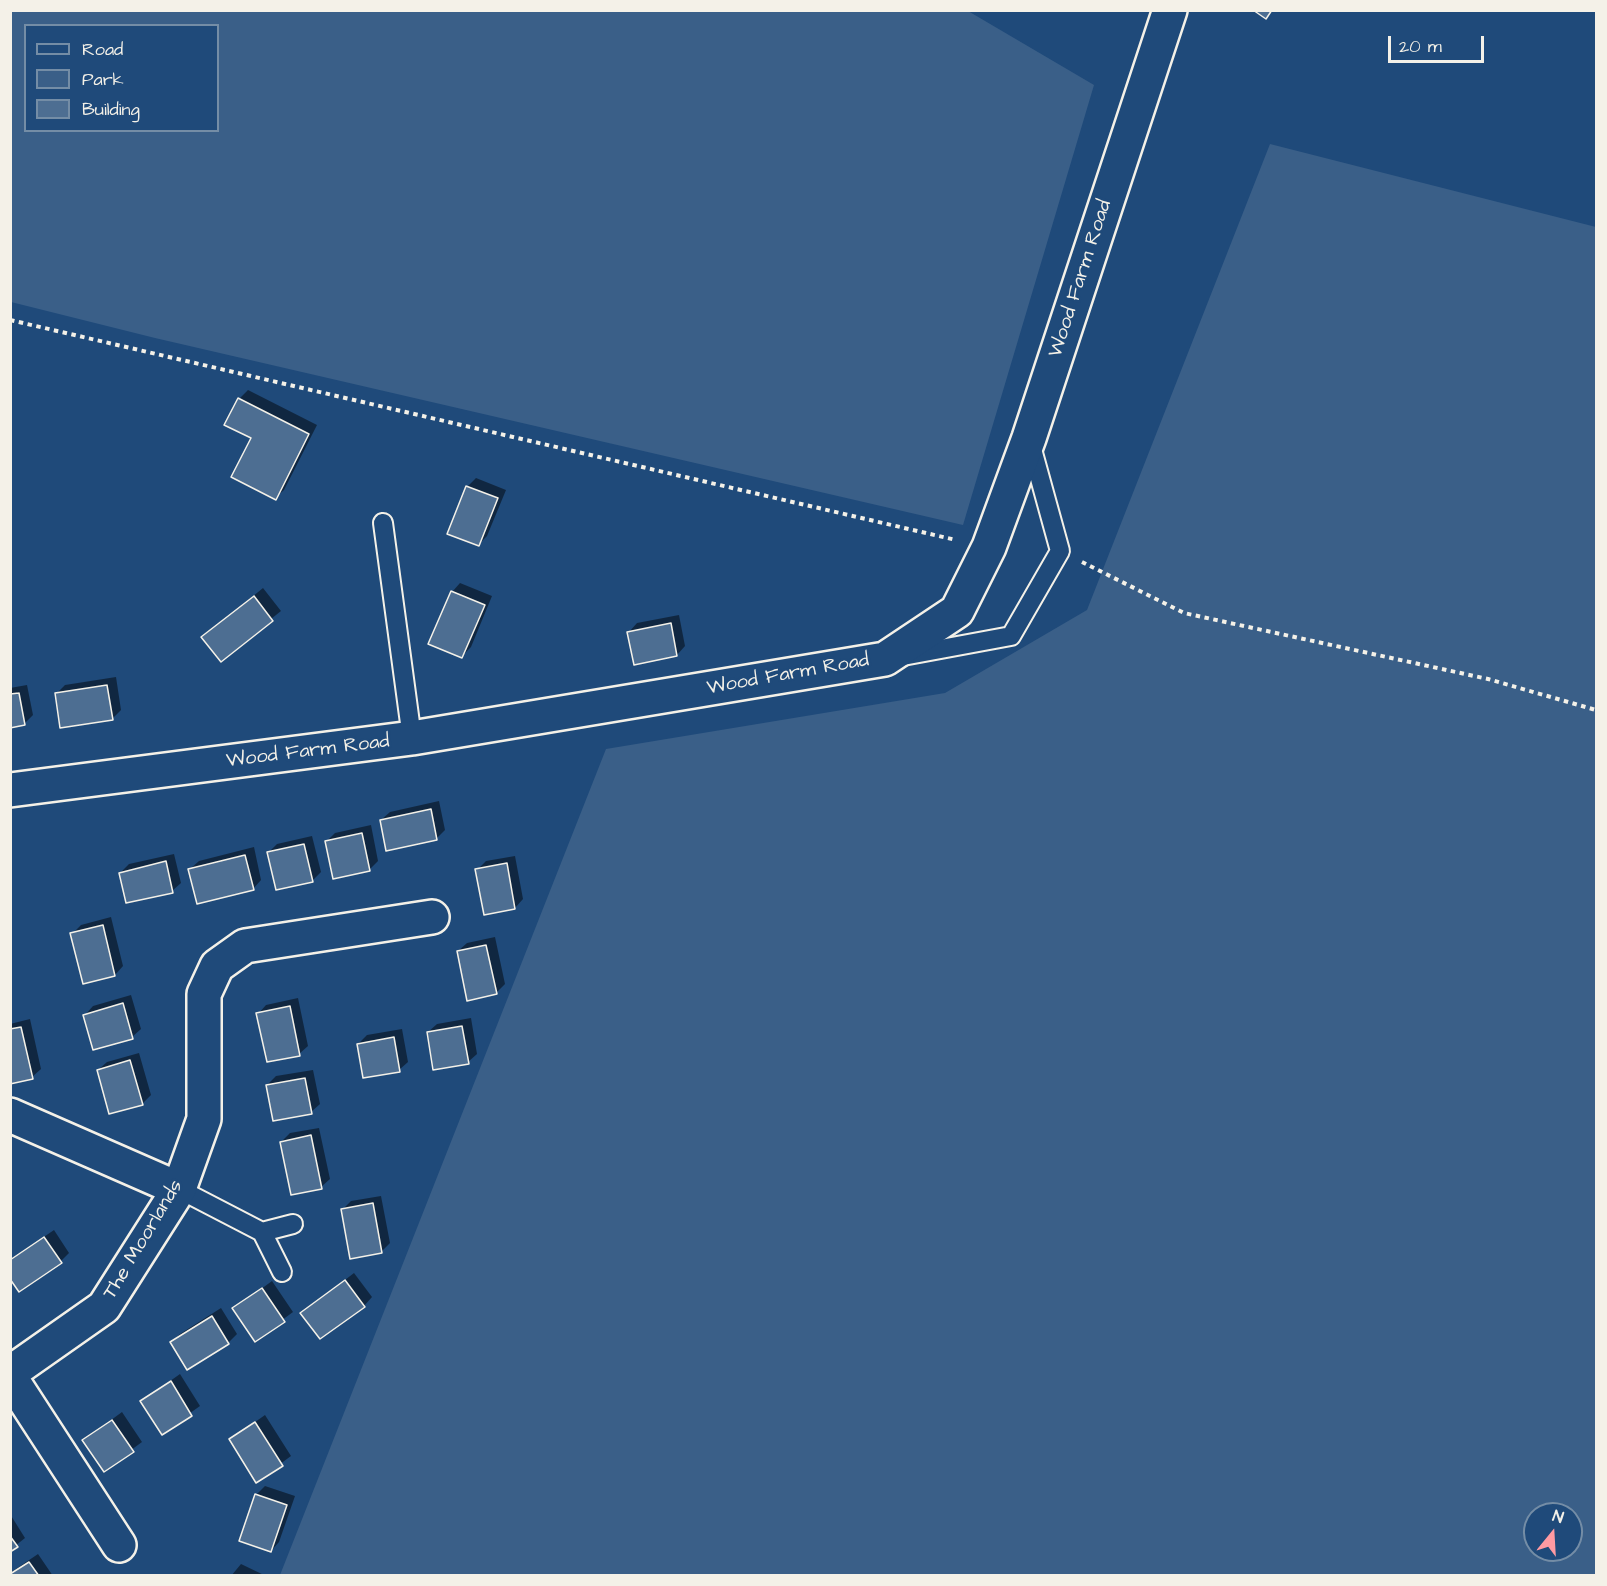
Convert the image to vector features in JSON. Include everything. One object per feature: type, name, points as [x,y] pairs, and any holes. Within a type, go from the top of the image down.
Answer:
[{"type":"street","name":"Wood Farm Road","points":[[10,790],[412,738],[885,659],[957,611],[989,547],[1029,438],[1170,10]]},
{"type":"street","name":"The Moorlands","points":[[10,1375],[104,1307],[179,1189],[204,1119],[204,994],[217,966],[245,946],[432,917]]},
{"type":"street","points":[[10,1115],[179,1189]]},
{"type":"street","points":[[10,1375],[119,1545]]},
{"type":"lane","points":[[885,659],[1011,636],[1060,551],[1029,438]]},
{"type":"lane","points":[[382,523],[412,738]]},
{"type":"lane","points":[[179,1189],[262,1232],[282,1272]]},
{"type":"lane","points":[[262,1232],[293,1224]]},
{"type":"path","points":[[10,320],[989,547]]},
{"type":"path","points":[[1060,551],[1184,613],[1488,679],[1596,710]]},
{"type":"green space","points":[[11,10],[968,11],[1094,85],[963,525],[155,338],[11,302]]},
{"type":"green space","points":[[1270,144],[1596,227],[1596,1575],[280,1575],[606,749],[945,693],[1087,610]]},
{"type":"building","points":[[1253,10],[1272,10],[1266,19]]},
{"type":"building","points":[[238,398],[309,434],[276,500],[231,477],[251,438],[224,425]]},
{"type":"building","points":[[466,486],[498,498],[479,546],[447,534]]},
{"type":"building","points":[[451,591],[485,605],[462,658],[428,644]]},
{"type":"building","points":[[254,596],[273,621],[221,662],[201,637]]},
{"type":"building","points":[[671,623],[677,656],[634,665],[627,632]]},
{"type":"building","points":[[107,685],[113,720],[60,728],[55,693]]},
{"type":"building","points":[[19,693],[25,725],[10,728],[10,694]]},
{"type":"building","points":[[431,809],[437,840],[386,851],[380,820]]},
{"type":"building","points":[[362,833],[370,871],[333,879],[325,841]]},
{"type":"building","points":[[304,844],[313,882],[276,890],[267,852]]},
{"type":"building","points":[[245,855],[254,890],[197,904],[188,869]]},
{"type":"building","points":[[166,861],[173,893],[126,903],[119,873]]},
{"type":"building","points":[[507,863],[515,909],[484,915],[475,869]]},
{"type":"building","points":[[103,925],[115,976],[83,984],[70,933]]},
{"type":"building","points":[[486,945],[497,994],[467,1001],[457,951]]},
{"type":"building","points":[[123,1003],[133,1039],[93,1050],[83,1015]]},
{"type":"building","points":[[290,1006],[300,1056],[267,1062],[256,1013]]},
{"type":"building","points":[[462,1026],[469,1064],[433,1070],[427,1032]]},
{"type":"building","points":[[21,1027],[33,1079],[10,1084],[10,1029]]},
{"type":"building","points":[[394,1037],[400,1072],[363,1078],[357,1044]]},
{"type":"building","points":[[130,1060],[143,1105],[109,1114],[97,1070]]},
{"type":"building","points":[[305,1078],[312,1114],[273,1121],[266,1085]]},
{"type":"building","points":[[311,1135],[322,1189],[291,1195],[280,1142]]},
{"type":"building","points":[[373,1203],[382,1253],[350,1259],[341,1209]]},
{"type":"building","points":[[44,1237],[62,1263],[19,1292],[10,1279],[10,1260]]},
{"type":"building","points":[[345,1280],[365,1307],[320,1339],[300,1313]]},
{"type":"building","points":[[262,1288],[285,1322],[255,1342],[232,1308]]},
{"type":"building","points":[[212,1316],[229,1344],[187,1370],[170,1342]]},
{"type":"building","points":[[171,1381],[192,1416],[162,1435],[140,1401]]},
{"type":"building","points":[[112,1420],[134,1452],[104,1472],[82,1440]]},
{"type":"building","points":[[255,1422],[283,1466],[256,1483],[229,1439]]},
{"type":"building","points":[[255,1494],[287,1505],[271,1552],[239,1541]]},
{"type":"building","points":[[10,1536],[18,1547],[10,1552]]},
{"type":"building","points":[[29,1562],[39,1576],[10,1576],[10,1574]]}]
